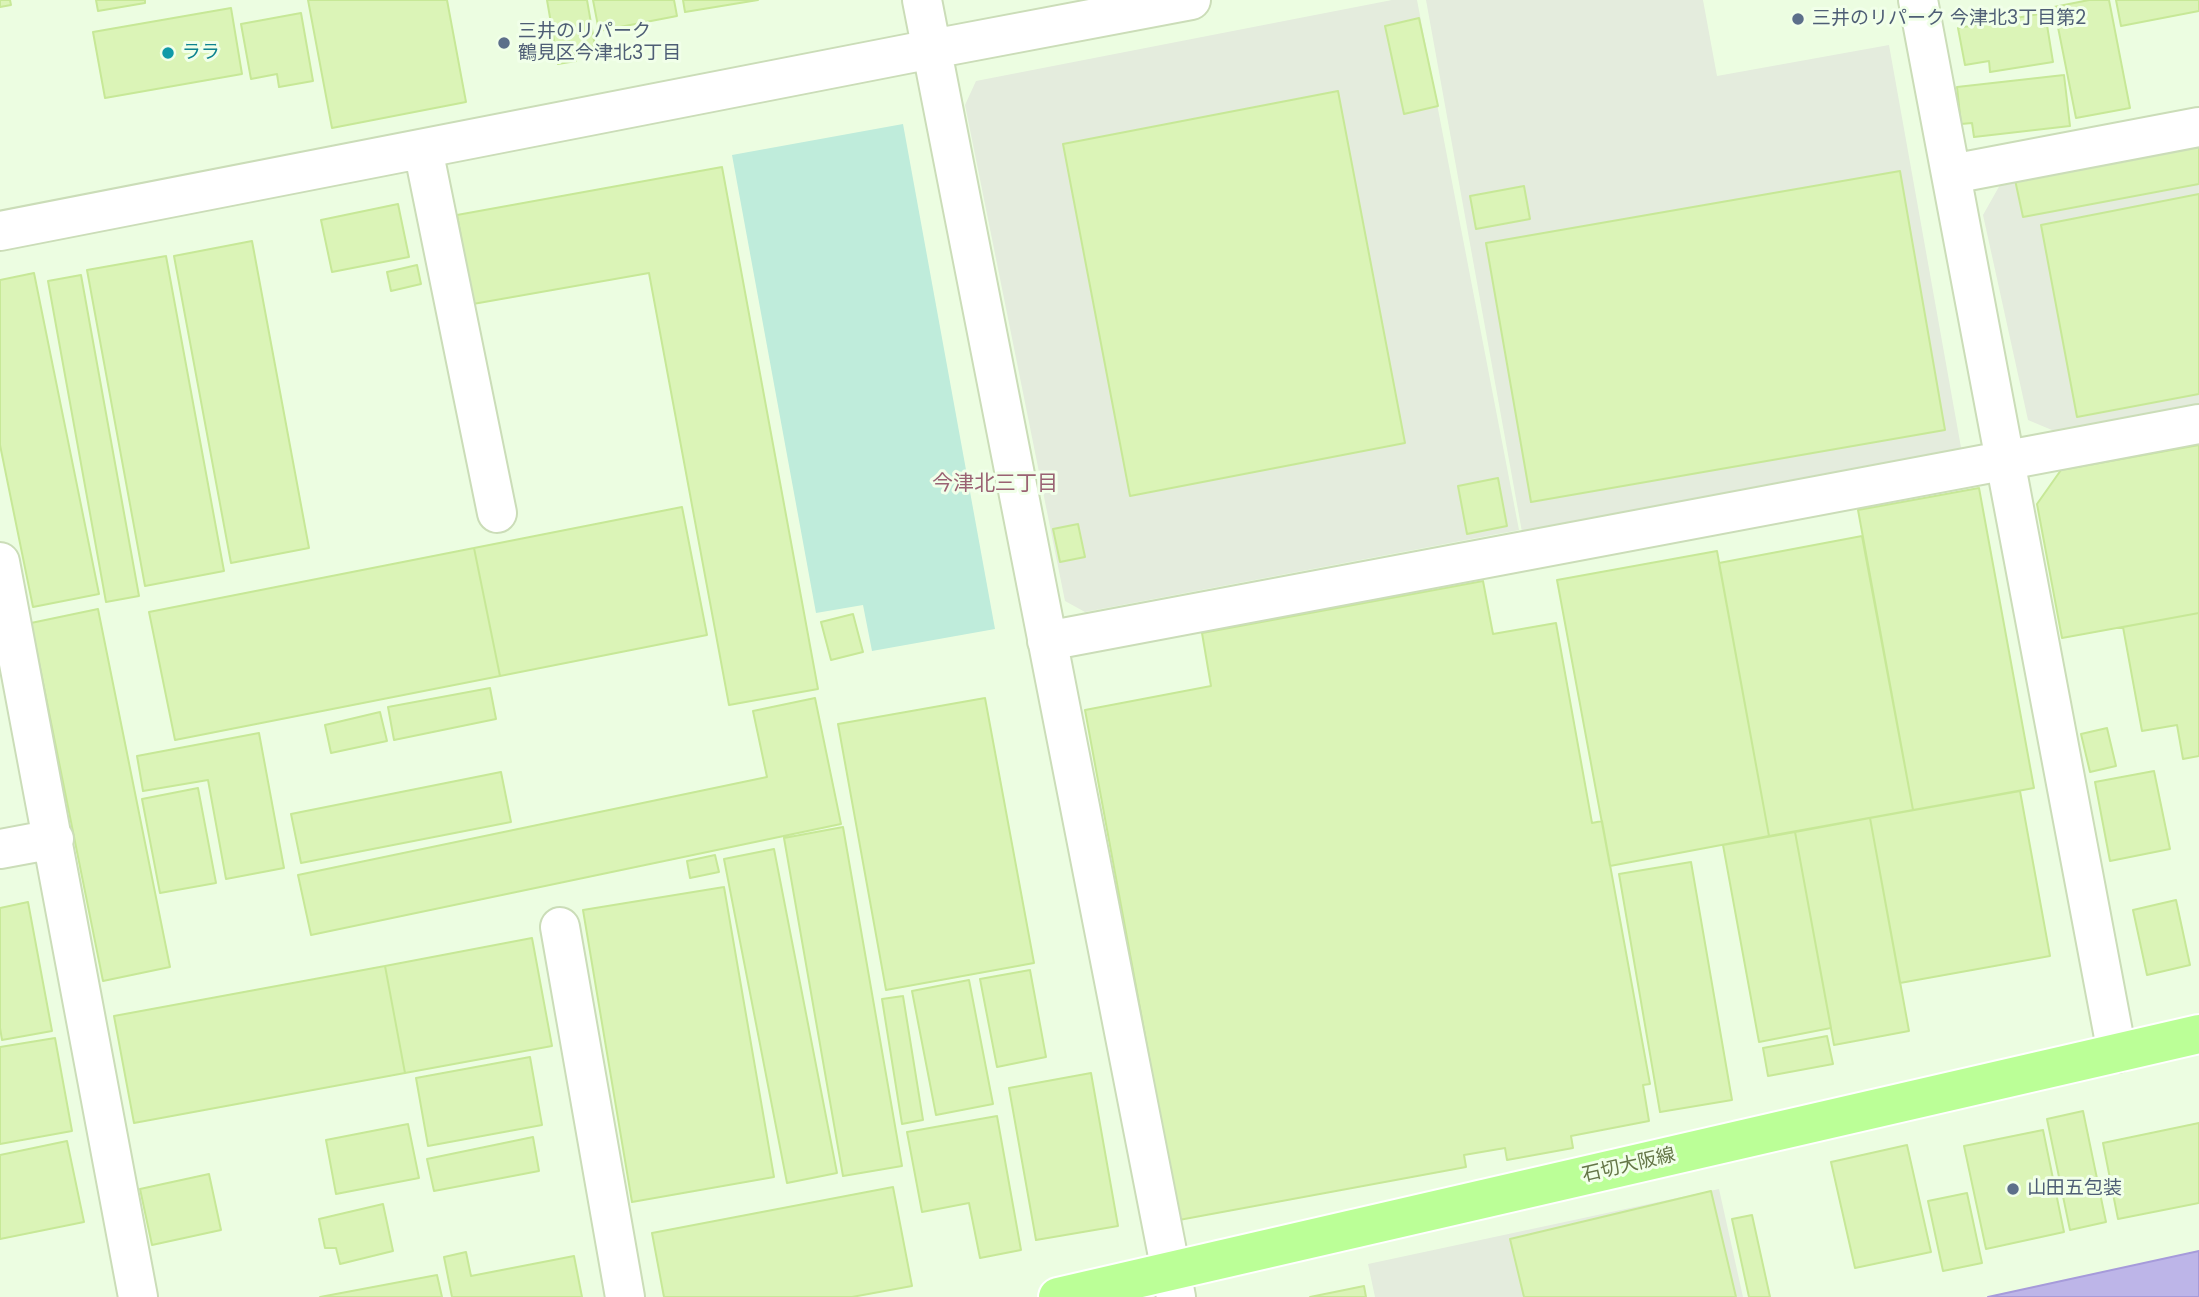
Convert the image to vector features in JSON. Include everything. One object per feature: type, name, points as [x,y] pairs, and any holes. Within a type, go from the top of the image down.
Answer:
[{"type":"main road","name":"石切大阪線","points":[[1058,1297],[1172,1284],[2199,1034]]},
{"type":"street","points":[[922,0],[1172,1284]]},
{"type":"street","points":[[0,232],[932,48],[1191,0]]},
{"type":"street","points":[[1918,0],[2117,1053]]},
{"type":"street","points":[[1952,174],[2199,127]]},
{"type":"street","points":[[423,149],[496,513]]},
{"type":"street","points":[[1047,642],[2199,424]]},
{"type":"street","points":[[0,562],[138,1297]]},
{"type":"street","points":[[0,849],[54,839]]},
{"type":"street","points":[[560,927],[625,1297]]},
{"type":"shaded area","points":[[1392,0],[1417,0],[1519,530],[1085,612],[1065,601],[965,105],[976,81]]},
{"type":"shaded area","points":[[1426,0],[1703,0],[1717,76],[1889,45],[1962,453],[1522,532]]},
{"type":"shaded area","points":[[2199,140],[2199,406],[2059,433],[2028,420],[1983,215],[2005,176]]},
{"type":"shaded area","points":[[1719,1189],[1743,1297],[1375,1297],[1368,1264]]},
{"type":"shaded area","points":[[2199,1251],[2199,1297],[1988,1297]]},
{"type":"green space","points":[[903,124],[995,629],[872,651],[863,605],[816,613],[732,155]]},
{"type":"building","points":[[0,0],[10,0],[11,5],[0,7]]},
{"type":"building","points":[[96,0],[145,0],[145,3],[98,11]]},
{"type":"building","points":[[308,0],[447,0],[466,102],[332,128]]},
{"type":"building","points":[[547,0],[587,0],[595,46],[574,50],[576,61],[558,64]]},
{"type":"building","points":[[593,0],[674,0],[677,16],[599,31]]},
{"type":"building","points":[[683,0],[758,0],[685,12]]},
{"type":"building","points":[[2089,0],[2109,0],[2130,108],[2076,118],[2054,7]]},
{"type":"building","points":[[2116,0],[2199,0],[2199,11],[2121,26]]},
{"type":"building","name":"ララ","points":[[231,8],[242,74],[105,98],[93,32]]},
{"type":"building","points":[[301,13],[313,81],[279,87],[277,74],[251,79],[241,24]]},
{"type":"building","points":[[2045,13],[2053,62],[1990,72],[1989,61],[1965,65],[1958,28]]},
{"type":"building","points":[[1419,18],[1438,106],[1404,114],[1385,26]]},
{"type":"building","points":[[2064,75],[2070,126],[1974,137],[1972,123],[1961,124],[1957,87]]},
{"type":"building","points":[[1338,91],[1405,443],[1130,496],[1063,144]]},
{"type":"building","points":[[2199,139],[2199,184],[2023,217],[2014,175]]},
{"type":"building","points":[[722,167],[818,689],[729,705],[649,273],[473,304],[457,215]]},
{"type":"building","points":[[1900,171],[1945,430],[1531,502],[1486,243]]},
{"type":"building","points":[[1524,186],[1530,219],[1476,229],[1470,196]]},
{"type":"building","points":[[2199,194],[2199,394],[2077,417],[2041,225]]},
{"type":"building","points":[[398,204],[409,257],[332,272],[321,220]]},
{"type":"building","points":[[252,241],[309,548],[231,563],[174,256]]},
{"type":"building","points":[[166,256],[224,571],[145,586],[87,270]]},
{"type":"building","points":[[417,265],[421,284],[391,291],[387,272]]},
{"type":"building","points":[[34,273],[99,594],[33,607],[0,445],[0,280]]},
{"type":"building","points":[[81,275],[139,596],[106,602],[48,281]]},
{"type":"building","points":[[2199,445],[2199,613],[2062,638],[2037,504],[2061,470]]},
{"type":"building","points":[[1498,478],[1507,526],[1467,534],[1458,486]]},
{"type":"building","points":[[1979,488],[2034,788],[1913,810],[1858,510]]},
{"type":"building","points":[[682,507],[707,635],[500,676],[474,548]]},
{"type":"building","points":[[1078,524],[1085,557],[1060,562],[1053,529]]},
{"type":"building","points":[[1862,536],[1913,810],[1769,836],[1719,563]]},
{"type":"building","points":[[474,548],[500,676],[175,740],[149,612]]},
{"type":"building","points":[[1717,551],[1769,836],[1610,866],[1557,580]]},
{"type":"building","points":[[1483,581],[1493,634],[1556,623],[1592,823],[1602,821],[1650,1084],[1643,1085],[1649,1121],[1571,1136],[1573,1148],[1507,1160],[1505,1148],[1464,1155],[1466,1167],[1179,1220],[1085,710],[1211,686],[1202,633]]},
{"type":"building","points":[[98,609],[170,967],[103,981],[31,623]]},
{"type":"building","points":[[2199,613],[2199,756],[2183,759],[2177,725],[2142,731],[2123,627]]},
{"type":"building","points":[[853,614],[863,652],[831,660],[821,622]]},
{"type":"building","points":[[490,688],[496,719],[394,740],[388,707]]},
{"type":"building","points":[[815,698],[841,824],[311,935],[298,875],[767,777],[753,711]]},
{"type":"building","points":[[985,698],[1034,963],[886,990],[838,724]]},
{"type":"building","points":[[380,712],[387,741],[331,753],[325,725]]},
{"type":"building","points":[[2107,728],[2116,766],[2090,772],[2081,734]]},
{"type":"building","points":[[259,733],[284,868],[226,879],[208,780],[143,791],[137,756]]},
{"type":"building","points":[[2154,771],[2170,849],[2110,861],[2095,782]]},
{"type":"building","points":[[501,772],[511,822],[301,863],[291,814]]},
{"type":"building","points":[[198,788],[216,883],[160,893],[142,799]]},
{"type":"building","points":[[2020,791],[2050,956],[1900,983],[1870,818]]},
{"type":"building","points":[[1870,818],[1909,1031],[1834,1045],[1795,832]]},
{"type":"building","points":[[843,827],[902,1166],[843,1176],[784,838]]},
{"type":"building","points":[[1795,832],[1831,1028],[1759,1042],[1723,845]]},
{"type":"building","points":[[774,849],[837,1173],[787,1183],[724,859]]},
{"type":"building","points":[[715,855],[719,872],[690,878],[687,861]]},
{"type":"building","points":[[1691,862],[1732,1100],[1660,1112],[1619,874]]},
{"type":"building","points":[[724,887],[774,1177],[632,1202],[583,910]]},
{"type":"building","points":[[2176,900],[2190,965],[2147,975],[2133,910]]},
{"type":"building","points":[[28,902],[52,1031],[2,1040],[0,908]]},
{"type":"building","points":[[532,938],[552,1046],[405,1073],[385,966]]},
{"type":"building","points":[[385,966],[405,1073],[134,1123],[114,1016]]},
{"type":"building","points":[[1030,970],[1046,1057],[997,1067],[980,979]]},
{"type":"building","points":[[969,980],[993,1104],[936,1115],[912,991]]},
{"type":"building","points":[[903,996],[923,1120],[902,1124],[882,999]]},
{"type":"building","points":[[1827,1036],[1833,1064],[1768,1076],[1763,1048]]},
{"type":"building","points":[[55,1038],[72,1131],[0,1144],[0,1047]]},
{"type":"building","points":[[530,1057],[542,1125],[428,1146],[416,1078]]},
{"type":"building","points":[[1091,1073],[1118,1226],[1036,1240],[1009,1088]]},
{"type":"building","points":[[2083,1111],[2106,1222],[2070,1230],[2047,1119]]},
{"type":"building","points":[[997,1116],[1021,1250],[980,1258],[969,1203],[922,1212],[907,1132]]},
{"type":"building","points":[[2199,1123],[2199,1203],[2118,1219],[2103,1143]]},
{"type":"building","points":[[408,1124],[419,1178],[336,1194],[326,1140]]},
{"type":"building","points":[[2043,1130],[2064,1232],[1986,1249],[1964,1146]]},
{"type":"building","points":[[533,1137],[539,1171],[434,1191],[427,1159]]},
{"type":"building","points":[[67,1141],[84,1222],[0,1239],[0,1155]]},
{"type":"building","points":[[1907,1145],[1931,1252],[1855,1268],[1831,1162]]},
{"type":"building","points":[[209,1174],[221,1230],[152,1245],[140,1189]]},
{"type":"building","points":[[893,1187],[912,1286],[852,1297],[664,1297],[652,1233]]},
{"type":"building","points":[[1711,1191],[1736,1297],[1524,1297],[1510,1239]]},
{"type":"building","points":[[1967,1193],[1982,1263],[1943,1271],[1928,1201]]},
{"type":"building","points":[[383,1204],[393,1251],[340,1264],[336,1248],[325,1248],[319,1219]]},
{"type":"building","points":[[1752,1215],[1770,1297],[1749,1297],[1732,1219]]},
{"type":"building","points":[[466,1252],[471,1276],[574,1256],[582,1297],[452,1297],[444,1257]]},
{"type":"building","points":[[437,1275],[442,1297],[320,1297]]},
{"type":"building","points":[[1364,1286],[1366,1297],[1310,1297]]},
{"type":"place","name":"三井のリパーク 今津北3丁目第2","points":[[1798,19]]},
{"type":"place","name":"三井のリパーク 鶴見区今津北3丁目","points":[[504,43]]},
{"type":"place","name":"ララ","points":[[168,53]]},
{"type":"place","name":"山田五包装","points":[[2013,1189]]},
{"type":"district","name":"今津北三丁目","points":[[995,485]]}]
